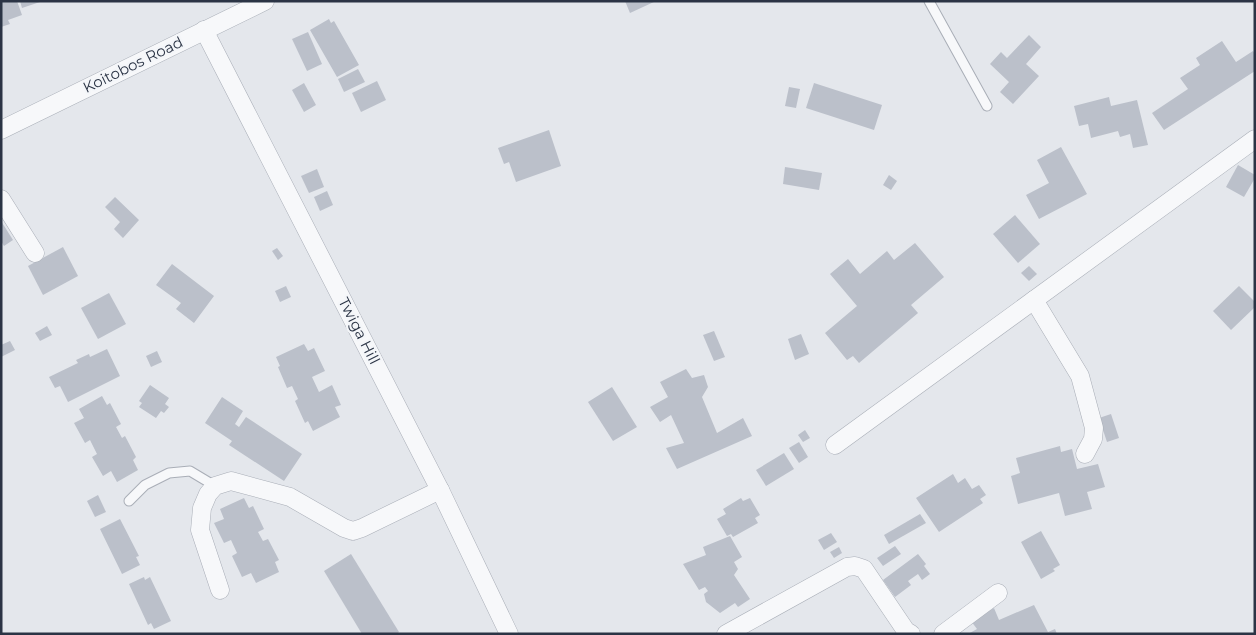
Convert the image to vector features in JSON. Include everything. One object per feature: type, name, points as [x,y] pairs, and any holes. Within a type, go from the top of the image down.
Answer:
[{"type":"street","name":"Koitobos Road","points":[[1,130],[265,1]]},
{"type":"street","name":"Twiga Hill","points":[[204,30],[440,490],[509,634]]},
{"type":"street","points":[[835,445],[1255,139]]},
{"type":"street","points":[[1,199],[35,252]]},
{"type":"street","points":[[1034,300],[1080,376],[1094,428],[1093,439],[1085,454]]},
{"type":"street","points":[[220,590],[200,530],[202,508],[208,494],[215,486],[231,480],[290,497],[344,528],[353,531],[440,490]]},
{"type":"street","points":[[726,634],[847,567],[855,566],[864,570],[906,631],[911,634]]},
{"type":"street","points":[[943,634],[998,594]]},
{"type":"lane","points":[[929,1],[987,106]]},
{"type":"lane","points":[[129,501],[145,485],[169,473],[190,471],[215,486]]},
{"type":"building","points":[[1,1],[17,1],[22,15],[8,20],[10,24],[1,27]]},
{"type":"building","points":[[20,1],[40,1],[40,2],[22,8]]},
{"type":"building","points":[[625,1],[656,1],[630,13]]},
{"type":"building","points":[[329,19],[331,23],[334,21],[359,65],[337,77],[310,30]]},
{"type":"building","points":[[308,32],[322,64],[307,71],[292,39]]},
{"type":"building","points":[[1029,35],[1041,47],[1026,64],[1039,76],[1013,104],[1000,92],[1009,82],[990,64],[1001,52],[1007,58]]},
{"type":"building","points":[[1222,41],[1236,62],[1253,51],[1255,54],[1255,71],[1164,130],[1152,113],[1188,89],[1180,78],[1200,65],[1196,58]]},
{"type":"building","points":[[358,69],[365,82],[344,92],[338,79]]},
{"type":"building","points":[[377,81],[386,100],[361,112],[352,93]]},
{"type":"building","points":[[304,83],[316,105],[304,112],[292,90]]},
{"type":"building","points":[[814,83],[882,105],[874,130],[806,108]]},
{"type":"building","points":[[789,87],[800,89],[796,108],[785,106]]},
{"type":"building","points":[[1109,97],[1111,106],[1137,100],[1148,145],[1133,148],[1130,134],[1120,137],[1118,131],[1091,138],[1088,124],[1079,126],[1074,106]]},
{"type":"building","points":[[549,130],[561,166],[516,182],[509,162],[504,164],[498,148]]},
{"type":"building","points":[[1061,147],[1087,194],[1039,219],[1026,195],[1049,183],[1037,160]]},
{"type":"building","points":[[1238,165],[1255,175],[1244,197],[1226,187]]},
{"type":"building","points":[[785,167],[822,173],[819,190],[783,184]]},
{"type":"building","points":[[317,169],[324,187],[309,193],[301,176]]},
{"type":"building","points":[[889,175],[897,181],[891,190],[883,185]]},
{"type":"building","points":[[327,191],[333,205],[320,211],[314,197]]},
{"type":"building","points":[[115,197],[139,220],[123,238],[114,229],[120,222],[105,207]]},
{"type":"building","points":[[1015,215],[1040,244],[1018,263],[993,234]]},
{"type":"building","points":[[1,221],[13,240],[4,246],[1,241]]},
{"type":"building","points":[[915,243],[944,277],[911,305],[918,313],[859,363],[853,356],[847,360],[825,333],[857,306],[830,274],[848,259],[860,274],[887,251],[894,260]]},
{"type":"building","points":[[63,247],[78,276],[43,295],[28,266]]},
{"type":"building","points":[[277,248],[283,256],[278,260],[272,251]]},
{"type":"building","points":[[172,264],[214,296],[194,323],[176,309],[181,303],[156,285]]},
{"type":"building","points":[[1029,266],[1037,274],[1029,281],[1021,273]]},
{"type":"building","points":[[286,286],[291,297],[280,302],[275,291]]},
{"type":"building","points":[[1239,286],[1255,302],[1255,307],[1231,330],[1213,311]]},
{"type":"building","points":[[109,293],[126,324],[98,339],[81,308]]},
{"type":"building","points":[[47,326],[52,335],[40,341],[35,333]]},
{"type":"building","points":[[714,331],[725,357],[714,361],[703,335]]},
{"type":"building","points":[[801,334],[809,354],[795,360],[788,339]]},
{"type":"building","points":[[10,341],[15,350],[1,357],[1,345]]},
{"type":"building","points":[[304,344],[308,351],[314,348],[325,371],[312,377],[319,392],[332,385],[341,405],[335,407],[340,417],[313,431],[308,421],[305,423],[295,401],[298,399],[292,386],[287,388],[276,357]]},
{"type":"building","points":[[107,349],[120,376],[68,402],[60,386],[55,388],[49,377],[78,363],[76,360],[89,354],[90,357]]},
{"type":"building","points":[[157,351],[162,362],[151,367],[146,356]]},
{"type":"building","points":[[686,369],[692,378],[704,375],[708,387],[702,397],[717,433],[743,418],[752,436],[677,469],[666,448],[684,443],[671,415],[660,422],[650,407],[668,397],[660,382]]},
{"type":"building","points":[[150,385],[169,398],[165,404],[169,407],[164,413],[161,411],[156,418],[139,407],[142,403],[139,401]]},
{"type":"building","points":[[612,387],[637,427],[613,441],[588,402]]},
{"type":"building","points":[[102,396],[107,405],[110,403],[121,424],[116,427],[122,438],[125,436],[136,457],[133,460],[138,470],[117,482],[111,471],[103,476],[92,457],[97,454],[90,440],[85,443],[74,423],[84,418],[79,409]]},
{"type":"building","points":[[222,397],[243,411],[235,424],[239,427],[246,417],[302,454],[284,481],[229,445],[232,441],[205,423]]},
{"type":"building","points":[[1111,414],[1119,438],[1107,442],[1099,418]]},
{"type":"building","points":[[805,430],[810,438],[803,442],[798,435]]},
{"type":"building","points":[[799,442],[808,457],[799,463],[789,448]]},
{"type":"building","points":[[1060,446],[1061,452],[1072,449],[1077,469],[1098,464],[1105,487],[1087,492],[1092,509],[1065,516],[1059,493],[1018,504],[1011,476],[1020,473],[1016,458]]},
{"type":"building","points":[[784,453],[794,469],[766,486],[756,470]]},
{"type":"building","points":[[953,474],[958,483],[965,478],[972,489],[979,485],[986,495],[980,499],[983,503],[939,532],[916,498]]},
{"type":"building","points":[[98,495],[106,512],[95,517],[87,501]]},
{"type":"building","points":[[244,498],[249,508],[253,506],[264,529],[258,532],[263,541],[268,539],[279,560],[275,562],[279,572],[256,583],[251,573],[242,577],[232,556],[237,553],[231,540],[224,543],[214,523],[224,519],[220,509]]},
{"type":"building","points":[[741,498],[743,501],[750,498],[760,515],[755,518],[758,523],[733,537],[731,534],[727,536],[717,519],[726,514],[723,509]]},
{"type":"building","points":[[920,514],[926,523],[889,544],[884,535]]},
{"type":"building","points":[[120,519],[139,556],[136,557],[140,565],[122,574],[100,529]]},
{"type":"building","points":[[1041,531],[1060,565],[1053,569],[1055,571],[1041,579],[1021,542]]},
{"type":"building","points":[[831,533],[837,542],[824,550],[818,540]]},
{"type":"building","points":[[730,536],[742,557],[734,562],[738,569],[734,575],[750,599],[738,607],[735,603],[720,613],[706,602],[704,594],[708,591],[705,587],[699,590],[683,564],[706,555],[703,547]]},
{"type":"building","points":[[895,546],[901,554],[883,566],[877,558]]},
{"type":"building","points":[[839,547],[842,553],[834,558],[830,552]]},
{"type":"building","points":[[351,554],[399,632],[397,634],[362,634],[324,571]]},
{"type":"building","points":[[918,554],[926,564],[924,566],[930,574],[922,580],[918,574],[908,581],[911,585],[895,597],[883,580]]},
{"type":"building","points":[[144,577],[145,580],[150,577],[171,621],[154,629],[151,623],[148,625],[129,584]]},
{"type":"building","points":[[1034,605],[1048,632],[1055,629],[1057,634],[968,634],[977,629],[971,621],[994,608],[999,620]]}]
